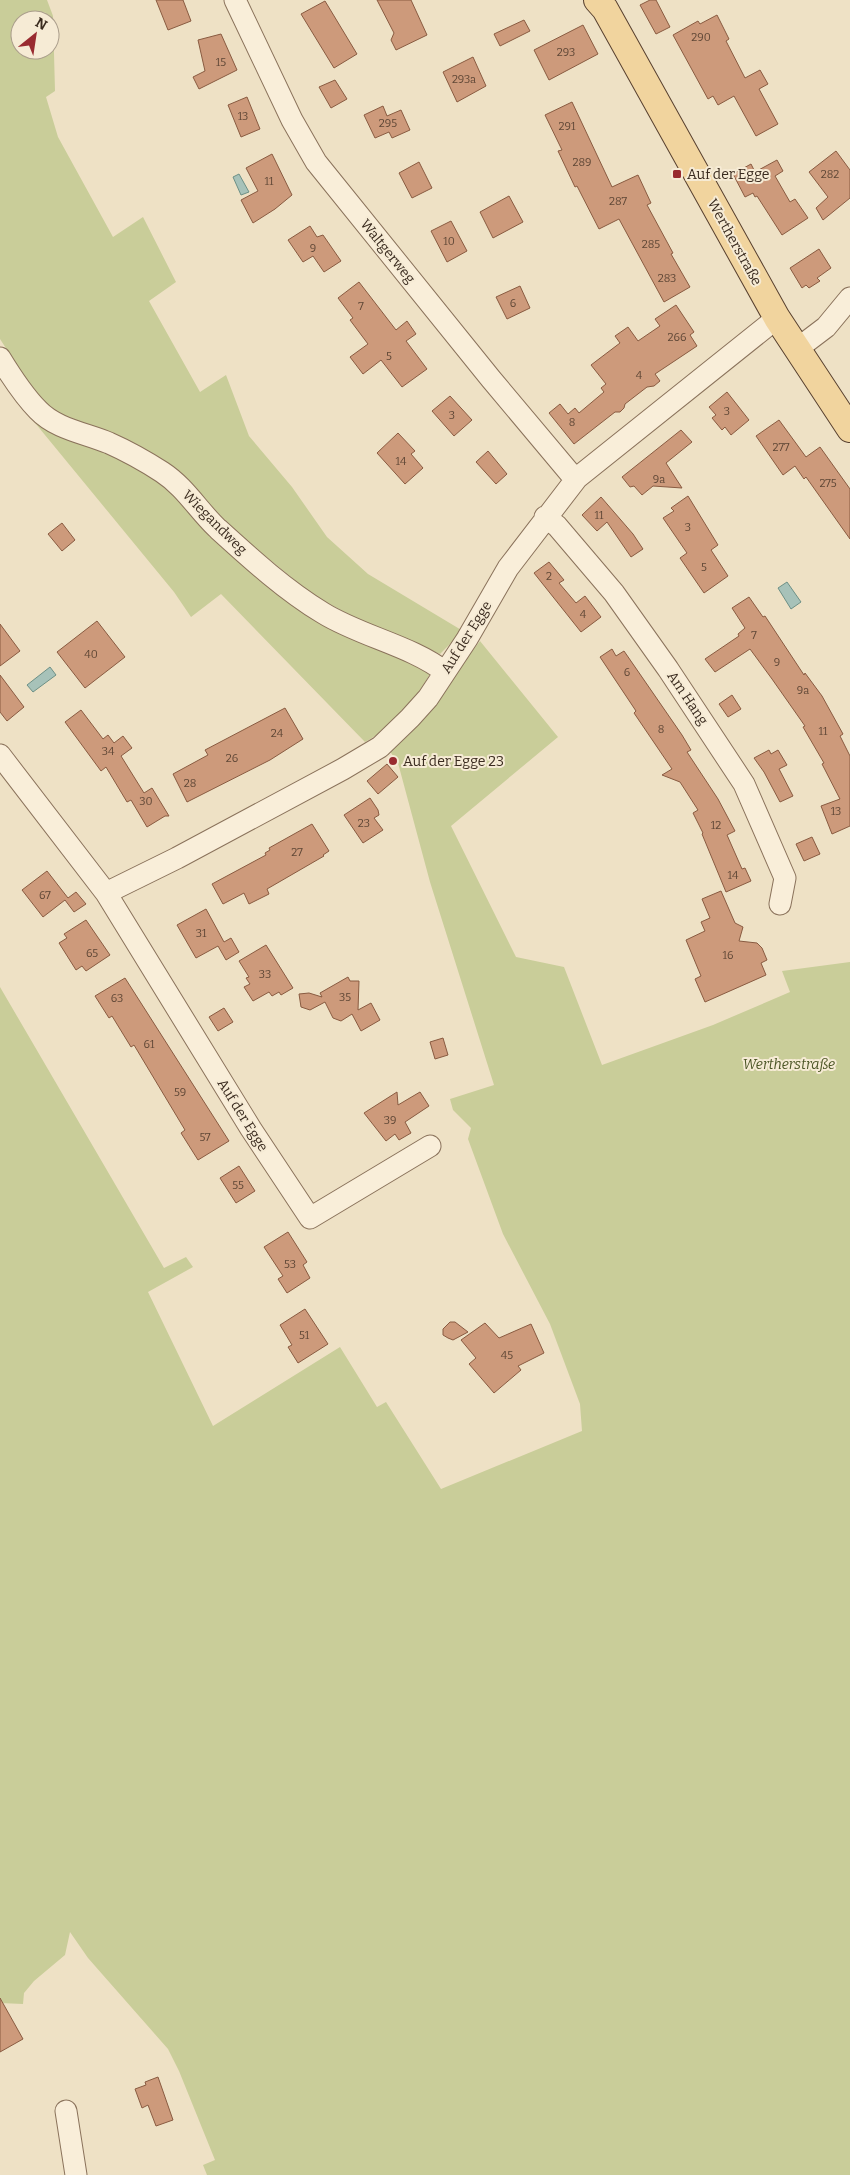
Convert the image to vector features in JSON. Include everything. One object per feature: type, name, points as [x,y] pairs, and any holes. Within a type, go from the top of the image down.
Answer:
[{"type":"main road","name":"Wertherstraße","points":[[597,0],[605,10],[778,318],[850,429]]},
{"type":"street","name":"Waltgerweg","points":[[235,0],[292,120],[316,162],[491,379],[569,472],[577,478]]},
{"type":"street","points":[[797,349],[826,326],[850,298]]},
{"type":"street","name":"Auf der Egge","points":[[106,893],[177,858],[343,769],[380,747],[428,698],[508,568],[545,517],[577,478],[778,318]]},
{"type":"street","name":"Wiegandweg","points":[[0,358],[10,376],[38,411],[64,427],[139,457],[164,473],[188,493],[216,526],[250,557],[324,614],[366,635],[434,663],[445,672]]},
{"type":"street","name":"Am Hang","points":[[545,517],[557,526],[614,593],[668,669],[744,784],[785,878],[780,904]]},
{"type":"street","name":"Auf der Egge","points":[[0,755],[106,893],[251,1129],[310,1218],[430,1146]]},
{"type":"street","points":[[66,2111],[76,2175]]},
{"type":"green space","points":[[0,0],[47,0],[51,10],[10,10],[10,60],[54,60],[55,91],[46,97],[58,137],[113,237],[143,217],[176,282],[149,301],[200,392],[226,375],[249,436],[292,487],[327,537],[368,574],[463,631],[440,654],[359,620],[313,595],[237,533],[185,479],[65,420],[39,399],[0,339]]},
{"type":"green space","points":[[31,418],[61,434],[103,447],[175,490],[227,543],[431,672],[411,702],[385,729],[365,742],[221,594],[191,617],[174,592]]},
{"type":"green space","points":[[480,641],[558,737],[451,826],[516,957],[564,967],[602,1065],[713,1025],[790,992],[782,971],[850,962],[850,2175],[207,2175],[203,2165],[215,2160],[179,2071],[168,2049],[88,1958],[70,1932],[65,1955],[34,1981],[24,1993],[23,2004],[0,2003],[0,987],[164,1268],[186,1257],[193,1267],[148,1292],[213,1426],[340,1347],[377,1407],[386,1402],[441,1489],[582,1431],[580,1404],[550,1324],[503,1234],[468,1139],[471,1128],[453,1110],[450,1099],[494,1085],[430,882],[398,763],[389,750],[418,722]]},
{"type":"water","points":[[239,174],[249,192],[241,195],[233,177]]},
{"type":"water","points":[[787,582],[801,602],[791,609],[778,588]]},
{"type":"water","points":[[50,667],[56,675],[33,692],[27,685]]},
{"type":"building","points":[[156,0],[183,0],[191,21],[168,30]]},
{"type":"building","points":[[377,0],[411,0],[427,35],[396,50],[391,40],[394,33]]},
{"type":"building","points":[[650,0],[656,0],[670,27],[656,34],[640,5]]},
{"type":"building","points":[[325,1],[357,54],[334,68],[301,14]]},
{"type":"building","points":[[717,15],[729,39],[726,41],[745,78],[760,70],[768,84],[759,89],[778,124],[756,136],[734,96],[718,105],[713,96],[708,99],[673,35],[698,21],[700,24]]},
{"type":"building","points":[[524,20],[530,31],[500,46],[494,34]]},
{"type":"building","points":[[583,25],[598,54],[549,80],[534,50]]},
{"type":"building","points":[[221,34],[237,70],[199,89],[193,77],[205,71],[198,40]]},
{"type":"building","points":[[473,57],[486,86],[457,102],[443,72]]},
{"type":"building","points":[[335,80],[347,99],[331,108],[319,87]]},
{"type":"building","points":[[247,97],[260,129],[241,137],[228,105]]},
{"type":"building","points":[[572,102],[612,187],[638,175],[651,203],[647,205],[673,253],[671,254],[690,287],[664,302],[619,219],[599,229],[577,186],[575,187],[558,151],[562,150],[545,115]]},
{"type":"building","points":[[383,106],[387,116],[401,110],[410,130],[392,138],[389,132],[375,138],[364,115]]},
{"type":"building","points":[[836,151],[850,170],[850,198],[823,220],[816,208],[828,197],[809,172]]},
{"type":"building","points":[[272,154],[292,195],[253,223],[241,200],[258,191],[246,168]]},
{"type":"building","points":[[777,160],[783,171],[775,176],[790,202],[795,199],[808,218],[782,235],[757,196],[755,197],[753,193],[745,197],[733,174],[751,164],[755,172]]},
{"type":"building","points":[[419,162],[432,188],[412,198],[399,173]]},
{"type":"building","points":[[509,196],[523,222],[493,238],[480,212]]},
{"type":"building","points":[[451,221],[467,251],[447,262],[431,231]]},
{"type":"building","points":[[310,226],[317,237],[323,235],[341,261],[324,272],[313,256],[303,262],[288,240]]},
{"type":"building","points":[[819,249],[831,268],[817,278],[820,281],[809,288],[806,285],[802,288],[790,268]]},
{"type":"building","points":[[359,282],[396,330],[407,321],[416,334],[406,341],[427,369],[402,387],[381,360],[363,374],[350,357],[368,344],[350,320],[353,318],[338,298]]},
{"type":"building","points":[[520,286],[530,308],[507,319],[496,297]]},
{"type":"building","points":[[676,305],[694,332],[690,335],[697,346],[655,374],[660,381],[654,386],[647,387],[625,404],[620,412],[615,412],[574,444],[549,413],[560,404],[568,414],[575,408],[579,413],[604,392],[601,388],[606,384],[591,365],[620,343],[615,336],[628,327],[638,341],[660,326],[655,319]]},
{"type":"building","points":[[727,392],[749,420],[731,435],[725,427],[722,430],[712,418],[716,415],[709,407]]},
{"type":"building","points":[[450,396],[472,420],[454,436],[432,411]]},
{"type":"building","points":[[779,420],[806,457],[820,447],[850,489],[850,539],[806,477],[804,479],[795,466],[783,475],[756,436]]},
{"type":"building","points":[[681,430],[692,442],[666,463],[682,488],[653,486],[642,495],[634,486],[630,487],[622,477]]},
{"type":"building","points":[[398,433],[415,451],[411,454],[423,468],[405,484],[377,453]]},
{"type":"building","points":[[488,451],[507,474],[496,484],[476,462]]},
{"type":"building","points":[[688,496],[718,545],[711,550],[728,576],[704,593],[680,558],[687,553],[663,518],[674,511],[671,508]]},
{"type":"building","points":[[601,497],[633,534],[643,549],[631,557],[607,522],[597,531],[582,515]]},
{"type":"building","points":[[62,523],[75,540],[62,551],[48,534]]},
{"type":"building","points":[[549,562],[564,580],[559,583],[576,603],[585,596],[601,617],[581,632],[534,573]]},
{"type":"building","points":[[749,597],[763,617],[765,616],[804,675],[805,673],[822,696],[843,734],[840,736],[850,756],[850,826],[832,834],[821,806],[840,799],[822,764],[824,763],[803,727],[805,726],[772,679],[750,649],[715,672],[705,659],[739,636],[738,634],[745,628],[732,608]]},
{"type":"building","points":[[97,621],[125,657],[85,688],[57,652]]},
{"type":"building","points":[[0,624],[20,651],[0,666]]},
{"type":"building","points":[[612,649],[616,656],[624,651],[691,750],[687,752],[718,799],[735,831],[727,835],[742,869],[745,868],[751,881],[726,892],[703,833],[693,813],[698,810],[680,782],[662,775],[672,769],[634,713],[636,711],[600,657]]},
{"type":"building","points":[[0,675],[24,707],[7,721],[0,712]]},
{"type":"building","points":[[732,695],[741,709],[728,717],[719,704]]},
{"type":"building","points":[[285,708],[303,739],[270,760],[187,802],[173,774],[208,755],[205,750]]},
{"type":"building","points":[[81,710],[103,739],[108,735],[114,743],[123,736],[132,748],[121,756],[144,793],[152,788],[169,816],[165,816],[147,827],[131,800],[127,802],[106,767],[101,771],[65,722]]},
{"type":"building","points":[[769,750],[771,754],[778,750],[787,765],[779,769],[793,796],[780,802],[754,758]]},
{"type":"building","points":[[387,764],[398,777],[378,794],[367,781]]},
{"type":"building","points":[[370,798],[379,815],[374,818],[383,830],[363,843],[344,815]]},
{"type":"building","points":[[312,824],[329,851],[324,856],[267,889],[269,894],[249,904],[244,893],[223,904],[212,884],[266,855],[265,853],[270,850],[269,848]]},
{"type":"building","points":[[812,837],[820,854],[804,861],[796,844]]},
{"type":"building","points":[[47,871],[68,898],[76,892],[86,904],[74,912],[65,900],[43,917],[22,890]]},
{"type":"building","points":[[721,891],[735,923],[743,927],[739,941],[757,943],[762,948],[767,960],[761,963],[766,975],[705,1002],[695,979],[701,976],[686,940],[705,931],[701,922],[710,918],[702,899]]},
{"type":"building","points":[[206,909],[224,942],[231,938],[239,952],[226,960],[218,946],[196,958],[177,925]]},
{"type":"building","points":[[86,920],[110,955],[86,971],[82,966],[76,970],[59,943],[67,938],[64,934]]},
{"type":"building","points":[[266,945],[293,988],[281,995],[279,992],[272,996],[269,992],[253,1001],[244,987],[250,984],[246,978],[249,977],[239,961]]},
{"type":"building","points":[[348,977],[350,981],[359,981],[358,1010],[371,1003],[380,1020],[361,1031],[352,1014],[341,1021],[333,1018],[325,1002],[310,1010],[301,1007],[299,994],[309,993],[322,997],[320,993]]},
{"type":"building","points":[[125,978],[229,1141],[198,1160],[181,1133],[185,1130],[134,1045],[131,1047],[112,1016],[109,1018],[95,996]]},
{"type":"building","points":[[224,1008],[233,1022],[218,1031],[209,1017]]},
{"type":"building","points":[[443,1038],[448,1055],[435,1059],[430,1042]]},
{"type":"building","points":[[397,1092],[398,1105],[420,1092],[429,1106],[405,1122],[411,1133],[399,1140],[395,1134],[386,1141],[364,1113]]},
{"type":"building","points":[[239,1166],[255,1191],[236,1203],[220,1178]]},
{"type":"building","points":[[288,1232],[307,1262],[303,1265],[310,1278],[287,1293],[278,1279],[283,1276],[264,1247]]},
{"type":"building","points":[[305,1309],[328,1344],[298,1363],[288,1347],[292,1345],[280,1325]]},
{"type":"building","points":[[450,1322],[455,1322],[468,1332],[453,1340],[448,1338],[443,1335],[443,1329]]},
{"type":"building","points":[[485,1323],[499,1338],[531,1324],[544,1353],[518,1366],[521,1370],[494,1393],[469,1364],[476,1358],[461,1340]]},
{"type":"building","points":[[0,1998],[23,2039],[0,2052]]},
{"type":"building","points":[[158,2077],[173,2120],[156,2126],[148,2105],[142,2108],[135,2089],[146,2085],[145,2082]]},
{"type":"place","name":"Auf der Egge","points":[[677,174]]},
{"type":"place","name":"Auf der Egge 23","points":[[393,761]]}]
